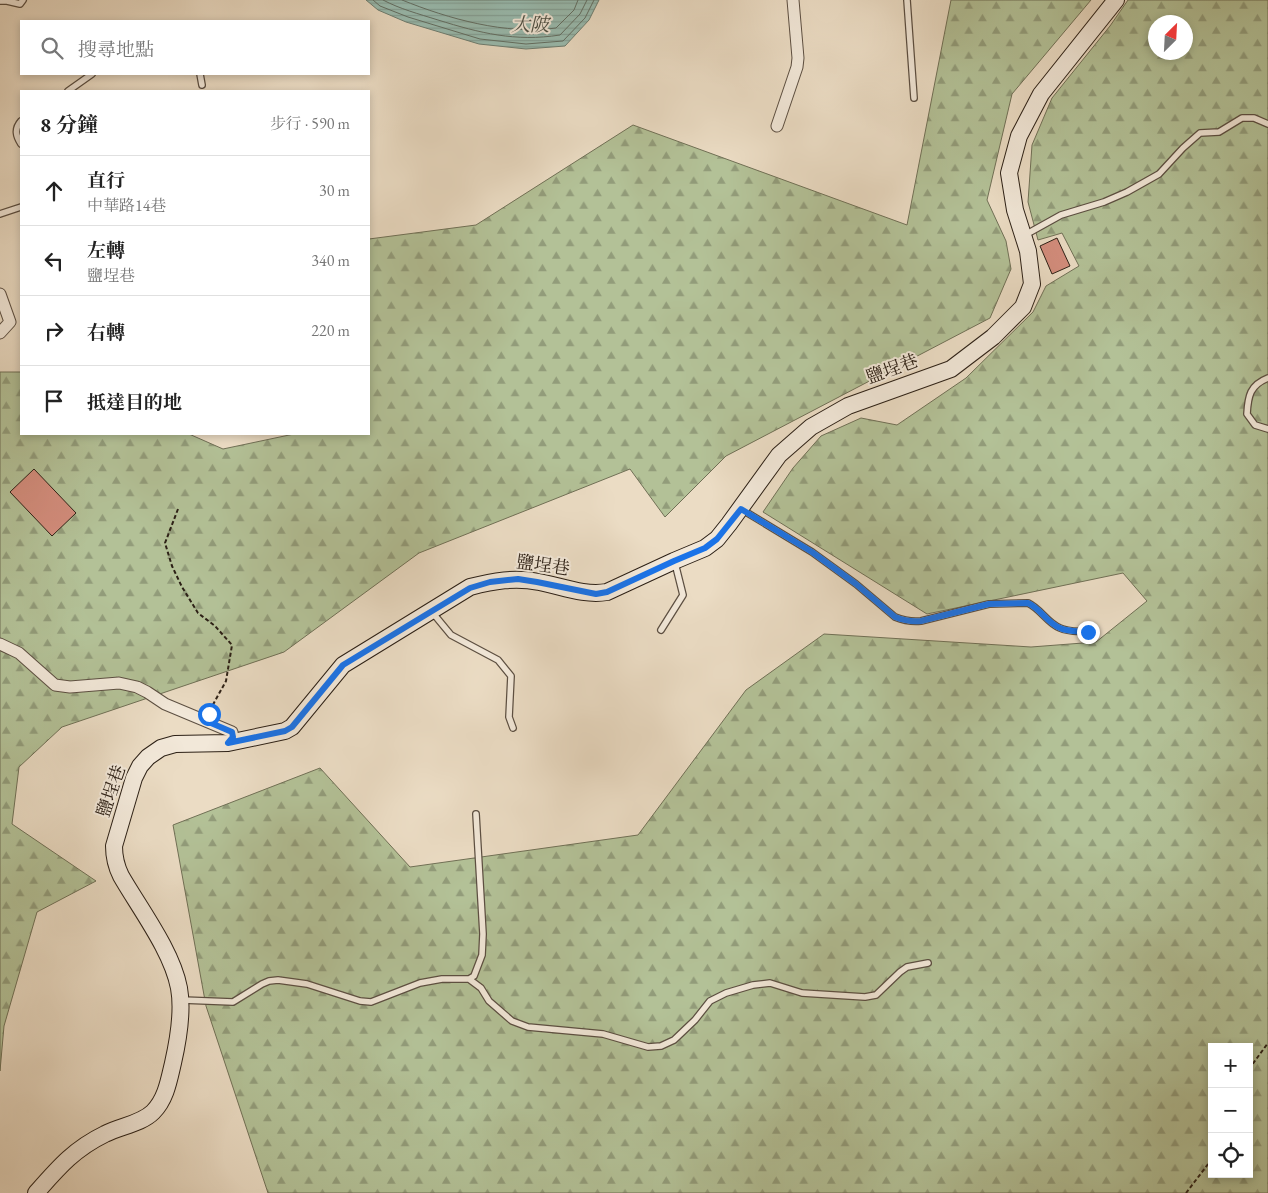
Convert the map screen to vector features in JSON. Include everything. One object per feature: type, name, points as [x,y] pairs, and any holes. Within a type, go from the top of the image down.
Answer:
[{"type":"street","points":[[777,126],[797,68],[798,58],[793,0]]},
{"type":"street","name":"鹽埕巷","points":[[36,1193],[70,1155],[87,1143],[106,1133],[145,1118],[153,1112],[166,1090],[176,1051],[180,1000],[179,988],[166,953],[116,866],[114,846],[134,778],[140,766],[148,757],[160,748],[175,744],[228,743],[285,731],[292,727],[343,665],[470,588],[490,582],[518,579],[596,594],[607,592],[705,548],[717,539],[780,455],[811,427],[848,406],[951,369],[993,338],[1022,307],[1032,284],[1028,251],[1014,210],[1009,173],[1019,136],[1041,94],[1116,0]]},
{"type":"street","points":[[0,294],[10,322],[0,333]]},
{"type":"street","points":[[0,644],[19,652],[55,685],[70,687],[127,684],[148,692],[165,704],[232,732],[233,737],[228,743]]},
{"type":"lane","points":[[0,1],[20,4],[23,0]]},
{"type":"lane","points":[[907,0],[914,98]]},
{"type":"lane","points":[[69,90],[91,75]]},
{"type":"lane","points":[[200,75],[202,85]]},
{"type":"lane","points":[[1023,236],[1061,215],[1104,202],[1127,192],[1159,174],[1200,133],[1219,132],[1242,118],[1254,118],[1268,124]]},
{"type":"lane","points":[[20,123],[16,129],[20,142]]},
{"type":"lane","points":[[0,214],[20,207]]},
{"type":"lane","points":[[1268,378],[1258,382],[1251,392],[1247,414],[1255,425],[1268,429]]},
{"type":"lane","points":[[741,509],[812,552],[856,584],[895,617],[903,620],[910,622],[921,621],[989,604],[1028,603],[1034,606],[1051,623],[1060,628],[1068,631],[1088,632]]},
{"type":"lane","points":[[661,630],[683,595],[674,561]]},
{"type":"lane","points":[[431,610],[451,635],[498,660],[511,676],[509,717],[513,728]]},
{"type":"lane","points":[[469,979],[477,971],[482,955],[484,934],[476,814]]},
{"type":"lane","points":[[180,1000],[232,1002],[262,984],[278,980],[307,984],[360,1001],[371,1002],[420,983],[442,979],[469,979],[475,982],[489,1001],[512,1021],[537,1028],[603,1034],[648,1047],[661,1046],[674,1040],[695,1020],[710,1001],[726,993],[753,985],[770,983],[802,993],[864,997],[876,995],[907,967],[928,963]]},
{"type":"path","points":[[178,509],[165,543],[172,566],[198,613],[215,626],[232,644],[226,681],[204,720]]},
{"type":"path","points":[[1253,1063],[1268,1043]]},
{"type":"path","points":[[1186,1193],[1208,1164]]},
{"type":"green space","points":[[951,0],[1091,0],[1012,94],[987,200],[1006,241],[1011,269],[990,318],[726,456],[665,517],[630,469],[419,553],[284,652],[62,727],[19,767],[12,824],[96,881],[37,912],[4,1026],[0,1071],[0,372],[20,372],[20,435],[191,435],[223,449],[289,435],[370,435],[370,239],[476,225],[633,125],[907,225]]},
{"type":"green space","points":[[1128,0],[1268,0],[1268,1193],[268,1193],[206,1006],[173,825],[320,768],[410,867],[638,835],[746,690],[824,634],[1031,647],[1096,642],[1147,601],[1123,573],[927,614],[763,512],[793,468],[821,436],[861,418],[897,425],[966,378],[1033,312],[1046,286],[1079,266],[1062,233],[1038,240],[1028,202],[1032,145],[1052,98],[1110,26]]},
{"type":"water","name":"大陂","points":[[366,0],[599,0],[589,20],[565,46],[526,49],[479,44],[406,22],[378,10]]},
{"type":"building","points":[[1057,238],[1070,266],[1052,274],[1040,246]]},
{"type":"building","points":[[34,469],[76,513],[52,536],[10,492]]},
{"type":"route","points":[[209,714],[204,720],[232,732],[233,737],[228,743],[285,731],[292,727],[343,665],[460,592],[490,582],[518,579],[585,593],[607,592],[705,548],[717,539],[741,509],[812,552],[856,584],[895,617],[903,620],[910,622],[921,621],[989,604],[1028,603],[1041,612],[1051,623],[1060,628],[1068,631],[1088,632]]}]
